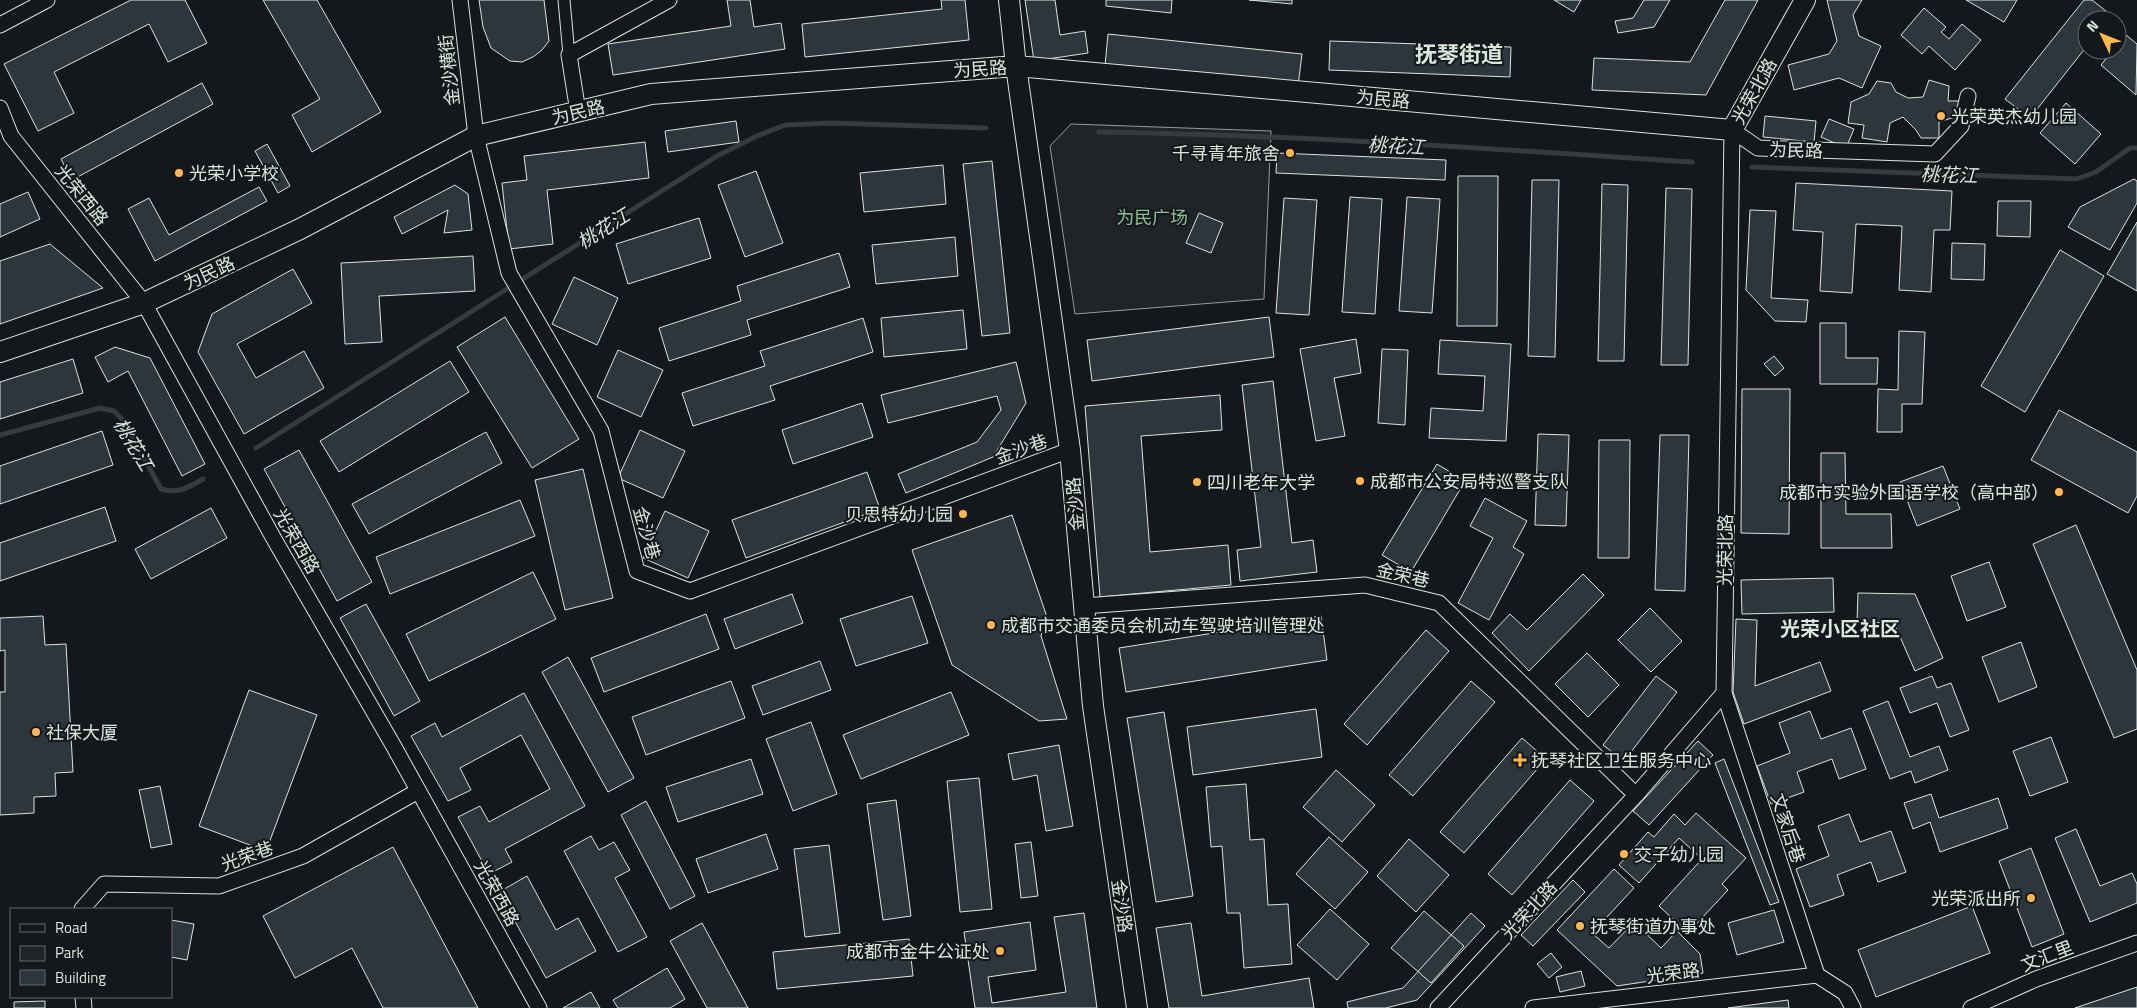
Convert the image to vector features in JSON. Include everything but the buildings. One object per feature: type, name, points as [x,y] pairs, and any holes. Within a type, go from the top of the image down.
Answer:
[{"type":"street","points":[[0,25],[47,0]]},
{"type":"street","name":"金沙横街","points":[[460,0],[476,136]]},
{"type":"street","points":[[564,0],[578,112]]},
{"type":"street","points":[[570,55],[668,0]]},
{"type":"street","name":"金沙路","points":[[1009,0],[1016,66],[1070,450],[1093,706],[1137,1008]]},
{"type":"street","name":"光荣北路","points":[[1438,1008],[1636,795],[1724,694],[1732,130],[1805,0]]},
{"type":"street","name":"为民路","points":[[0,352],[144,303],[300,229],[476,136],[651,94],[1016,66],[1732,130],[1758,148],[1935,154],[1961,126],[1968,96]]},
{"type":"street","name":"光荣西路","points":[[0,108],[11,136],[144,303],[274,539],[539,1008]]},
{"type":"street","name":"金沙巷","points":[[476,136],[509,273],[601,431],[637,572],[690,591],[1070,450]]},
{"type":"street","name":"金荣巷","points":[[1084,606],[1365,585],[1439,603],[1636,795]]},
{"type":"street","name":"文家后巷","points":[[1724,694],[1817,975]]},
{"type":"street","name":"光荣巷","points":[[83,908],[104,884],[219,886],[304,856],[418,791]]},
{"type":"street","name":"文汇里","points":[[1971,1008],[2036,978],[2137,943]]},
{"type":"street","points":[[1817,975],[1845,993],[1852,1008]]},
{"type":"street","name":"光荣路","points":[[1533,1008],[1817,975]]},
{"type":"green space","name":"为民广场","points":[[1071,124],[1271,131],[1264,299],[1075,314],[1050,146]]},
{"type":"waterway","name":"桃花江","points":[[256,448],[717,156],[757,136],[785,125],[832,123],[986,128]]},
{"type":"waterway","name":"桃花江","points":[[1099,132],[1322,139],[1692,162]]},
{"type":"waterway","name":"桃花江","points":[[1752,167],[2076,179],[2096,172],[2130,148],[2137,148]]},
{"type":"waterway","name":"桃花江","points":[[0,435],[100,408],[114,411],[122,419],[161,489],[173,491],[183,489],[203,479]]},
{"type":"place","name":"光荣英杰幼儿园","points":[[1941,116]]},
{"type":"place","name":"千寻青年旅舍","points":[[1290,153]]},
{"type":"place","name":"光荣小学校","points":[[179,173]]},
{"type":"place","name":"成都市公安局特巡警支队","points":[[1360,481]]},
{"type":"place","name":"四川老年大学","points":[[1197,482]]},
{"type":"place","name":"成都市实验外国语学校（高中部）","points":[[2059,492]]},
{"type":"place","name":"贝思特幼儿园","points":[[963,514]]},
{"type":"place","name":"成都市交通委员会机动车驾驶培训管理处","points":[[991,625]]},
{"type":"place","name":"社保大厦","points":[[36,732]]},
{"type":"place","name":"抚琴社区卫生服务中心","points":[[1520,760]]},
{"type":"place","name":"交子幼儿园","points":[[1624,854]]},
{"type":"place","name":"光荣派出所","points":[[2031,898]]},
{"type":"place","name":"抚琴街道办事处","points":[[1580,926]]},
{"type":"place","name":"成都市金牛公证处","points":[[1000,951]]},
{"type":"district","name":"抚琴街道","points":[[1459,54]]},
{"type":"district","name":"光荣小区社区","points":[[1840,628]]}]
